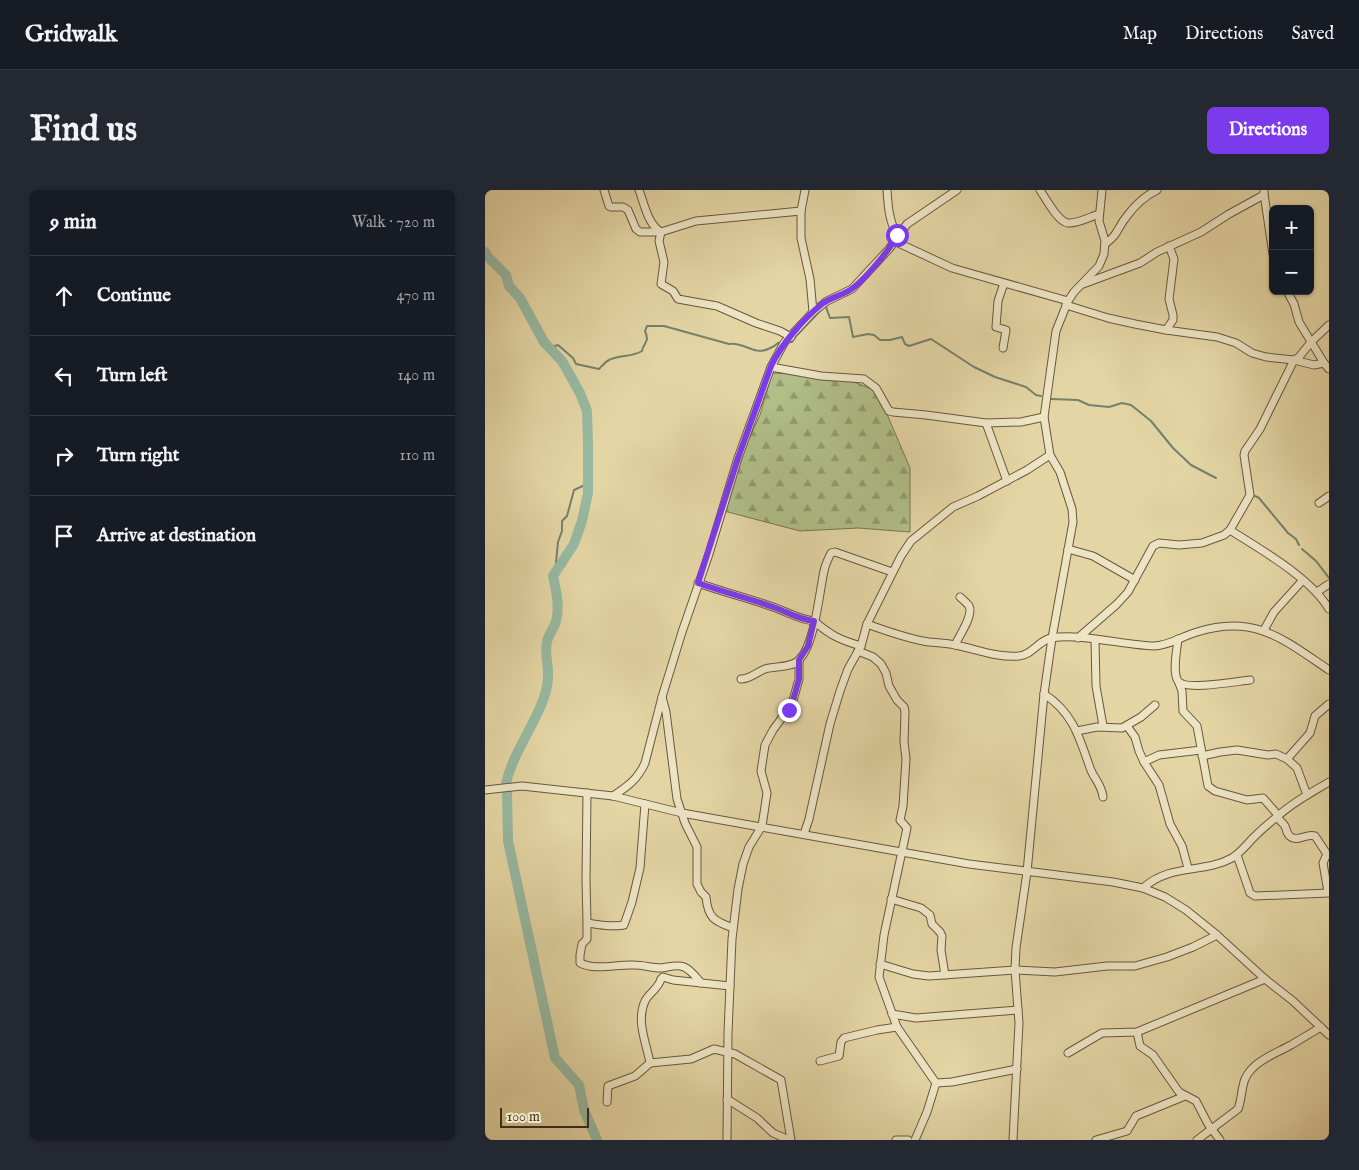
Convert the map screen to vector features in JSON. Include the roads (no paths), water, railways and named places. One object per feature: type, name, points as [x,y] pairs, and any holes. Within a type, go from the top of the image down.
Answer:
[{"type":"street","points":[[604,190],[611,208],[628,210],[638,231],[661,232],[696,221],[801,211]]},
{"type":"street","points":[[639,190],[655,229],[661,232]]},
{"type":"street","points":[[805,190],[801,211],[801,238],[811,279],[813,312]]},
{"type":"street","points":[[887,190],[890,219],[896,238],[952,268],[1067,303],[1108,318],[1166,330],[1217,337],[1236,343],[1252,353],[1266,357],[1327,366]]},
{"type":"street","points":[[613,796],[628,786],[641,771],[662,697],[738,458],[771,366],[781,348],[813,312],[827,301],[852,289],[907,224],[957,190]]},
{"type":"street","points":[[1040,190],[1062,221],[1074,223],[1099,214]]},
{"type":"street","points":[[1013,1140],[1019,1023],[1015,970],[1019,917],[1027,872],[1044,694],[1073,522],[1072,509],[1060,472],[1050,456],[1044,417],[1053,342],[1067,303],[1080,285],[1096,270],[1103,260],[1105,244],[1099,221],[1102,190]]},
{"type":"street","points":[[1105,244],[1115,238],[1125,217],[1140,201],[1157,190]]},
{"type":"street","points":[[1080,285],[1140,263],[1169,246],[1201,232],[1264,192],[1272,250]]},
{"type":"street","points":[[661,232],[659,241],[664,262],[661,284],[673,291],[678,299],[717,306],[756,323],[781,331],[791,337]]},
{"type":"street","points":[[1166,330],[1173,320],[1169,293],[1174,259],[1169,246]]},
{"type":"street","points":[[1003,348],[1006,330],[996,327],[998,301],[1004,283]]},
{"type":"street","points":[[1289,295],[1299,322],[1327,366]]},
{"type":"street","points":[[1078,638],[1128,592],[1153,546],[1159,543],[1179,545],[1202,543],[1223,535],[1230,530],[1251,495],[1244,455],[1245,451],[1260,429],[1294,360],[1299,358],[1312,341],[1329,325]]},
{"type":"street","points":[[771,366],[821,376],[864,379],[876,388],[889,410],[893,412],[986,424],[1021,422],[1044,417]]},
{"type":"street","points":[[986,424],[1007,481]]},
{"type":"street","points":[[804,834],[830,724],[848,669],[892,572],[911,541],[953,507],[1007,481],[1050,456]]},
{"type":"street","points":[[1319,503],[1329,496]]},
{"type":"street","points":[[1230,530],[1275,558],[1317,592],[1329,609]]},
{"type":"street","points":[[1068,549],[1093,556],[1135,580]]},
{"type":"street","points":[[741,680],[747,679],[767,668],[795,663],[799,660],[808,646],[821,592],[824,570],[831,553],[835,552],[892,572]]},
{"type":"street","points":[[1264,630],[1274,612],[1302,581]]},
{"type":"street","points":[[698,583],[724,593],[778,608],[801,619],[814,621],[819,627],[836,638],[859,648],[881,664],[886,673],[889,686],[897,700],[904,707],[906,759],[900,822],[905,824],[907,828],[884,935],[879,977],[897,1027],[935,1083],[927,1112],[915,1140]]},
{"type":"street","points":[[1317,592],[1329,584]]},
{"type":"street","points":[[955,645],[968,620],[970,610],[969,605],[960,597]]},
{"type":"street","points":[[867,624],[914,639],[1019,656],[1033,650],[1043,641],[1052,638],[1078,638],[1155,646],[1197,632],[1219,627],[1236,626],[1264,630],[1281,638],[1329,670]]},
{"type":"street","points":[[1178,639],[1175,659],[1177,679],[1183,691],[1181,702],[1183,711],[1197,726],[1207,783],[1212,790],[1247,800],[1263,798],[1291,838],[1296,839],[1309,834],[1315,836],[1327,854],[1323,863],[1328,892],[1255,896],[1250,893],[1237,855]]},
{"type":"street","points":[[1095,640],[1095,686],[1103,726]]},
{"type":"street","points":[[727,1140],[727,1052],[733,928],[738,889],[749,847],[762,826],[767,793],[761,771],[765,745],[773,730],[792,704],[799,679],[799,660]]},
{"type":"street","points":[[1179,683],[1203,686],[1250,680]]},
{"type":"street","points":[[1044,694],[1058,704],[1077,731],[1089,766],[1101,785],[1103,797]]},
{"type":"street","points":[[662,697],[666,712],[677,799],[685,823],[697,848],[697,884],[701,892],[705,894],[707,908],[712,918],[719,923],[733,928]]},
{"type":"street","points":[[1287,759],[1310,733],[1315,716],[1329,704]]},
{"type":"street","points":[[1077,731],[1103,726],[1116,729],[1127,726],[1155,705]]},
{"type":"street","points":[[1127,726],[1135,737],[1144,762],[1159,785],[1170,824],[1182,846],[1188,868]]},
{"type":"street","points":[[1144,762],[1159,755],[1202,754],[1237,750],[1269,755],[1276,754],[1287,759],[1297,768],[1307,795]]},
{"type":"street","points":[[1143,888],[1159,877],[1188,868],[1214,866],[1237,855],[1277,816],[1295,802],[1329,782]]},
{"type":"street","points":[[485,790],[522,786],[613,796],[682,812],[969,864],[1113,882],[1143,888],[1165,897],[1186,910],[1217,935],[1265,979],[1293,1000],[1329,1035]]},
{"type":"street","points":[[587,793],[587,939],[582,944],[579,955],[581,963],[586,966],[634,965],[661,968],[684,966],[701,983]]},
{"type":"street","points":[[587,923],[609,927],[625,925],[640,868],[645,804]]},
{"type":"street","points":[[891,899],[921,908],[930,915],[932,924],[942,936],[941,950],[945,975]]},
{"type":"street","points":[[880,964],[921,976],[1015,970],[1055,972],[1107,966],[1135,966],[1167,957],[1217,935]]},
{"type":"street","points":[[651,1063],[640,1017],[646,999],[659,985],[661,979],[730,986]]},
{"type":"street","points":[[1068,1054],[1102,1033],[1137,1032],[1265,979]]},
{"type":"street","points":[[892,1014],[916,1018],[1017,1010]]},
{"type":"street","points":[[820,1061],[837,1058],[841,1042],[844,1038],[897,1027]]},
{"type":"street","points":[[1197,1140],[1238,1109],[1246,1077],[1251,1070],[1272,1054],[1290,1046],[1321,1027]]},
{"type":"street","points":[[1137,1032],[1140,1046],[1153,1055],[1179,1092],[1196,1101],[1220,1140]]},
{"type":"street","points":[[607,1102],[608,1086],[635,1076],[651,1063],[691,1059],[714,1049],[727,1052],[781,1080],[790,1140]]},
{"type":"street","points":[[935,1083],[952,1082],[1017,1069]]},
{"type":"street","points":[[1096,1140],[1127,1131],[1136,1116],[1185,1096]]},
{"type":"street","points":[[727,1099],[757,1118],[773,1133],[790,1140]]},
{"type":"street","points":[[896,1140],[908,1140]]},
{"type":"waterway","points":[[485,252],[506,275],[509,286],[520,298],[544,342],[562,361],[580,393],[587,411],[588,493],[582,521],[574,544],[553,576],[558,610],[556,621],[546,646],[547,685],[541,706],[516,755],[506,783]]},
{"type":"waterway","points":[[823,307],[826,307],[830,318],[849,317],[853,337],[868,334],[874,335],[880,340],[902,337],[905,344],[909,346],[931,339],[974,367],[995,377],[1026,387],[1036,395],[1041,396]]},
{"type":"waterway","points":[[789,342],[792,342],[820,311]]},
{"type":"waterway","points":[[549,348],[558,345],[573,358],[576,364],[599,369],[609,360],[642,351],[647,340],[645,331],[647,326],[664,326],[729,344],[739,344],[758,351],[763,351],[778,343],[781,344]]},
{"type":"waterway","points":[[1051,399],[1078,400],[1089,405],[1109,407],[1122,403],[1131,405],[1151,421],[1173,448],[1191,465],[1216,478]]},
{"type":"waterway","points":[[555,573],[562,521],[567,516],[574,490],[587,484]]},
{"type":"waterway","points":[[1255,496],[1259,498],[1288,533],[1296,539],[1299,545]]},
{"type":"waterway","points":[[1302,549],[1316,561],[1329,578]]},
{"type":"waterway","points":[[507,791],[508,841],[555,1058],[579,1085],[584,1110],[597,1140]]}]
